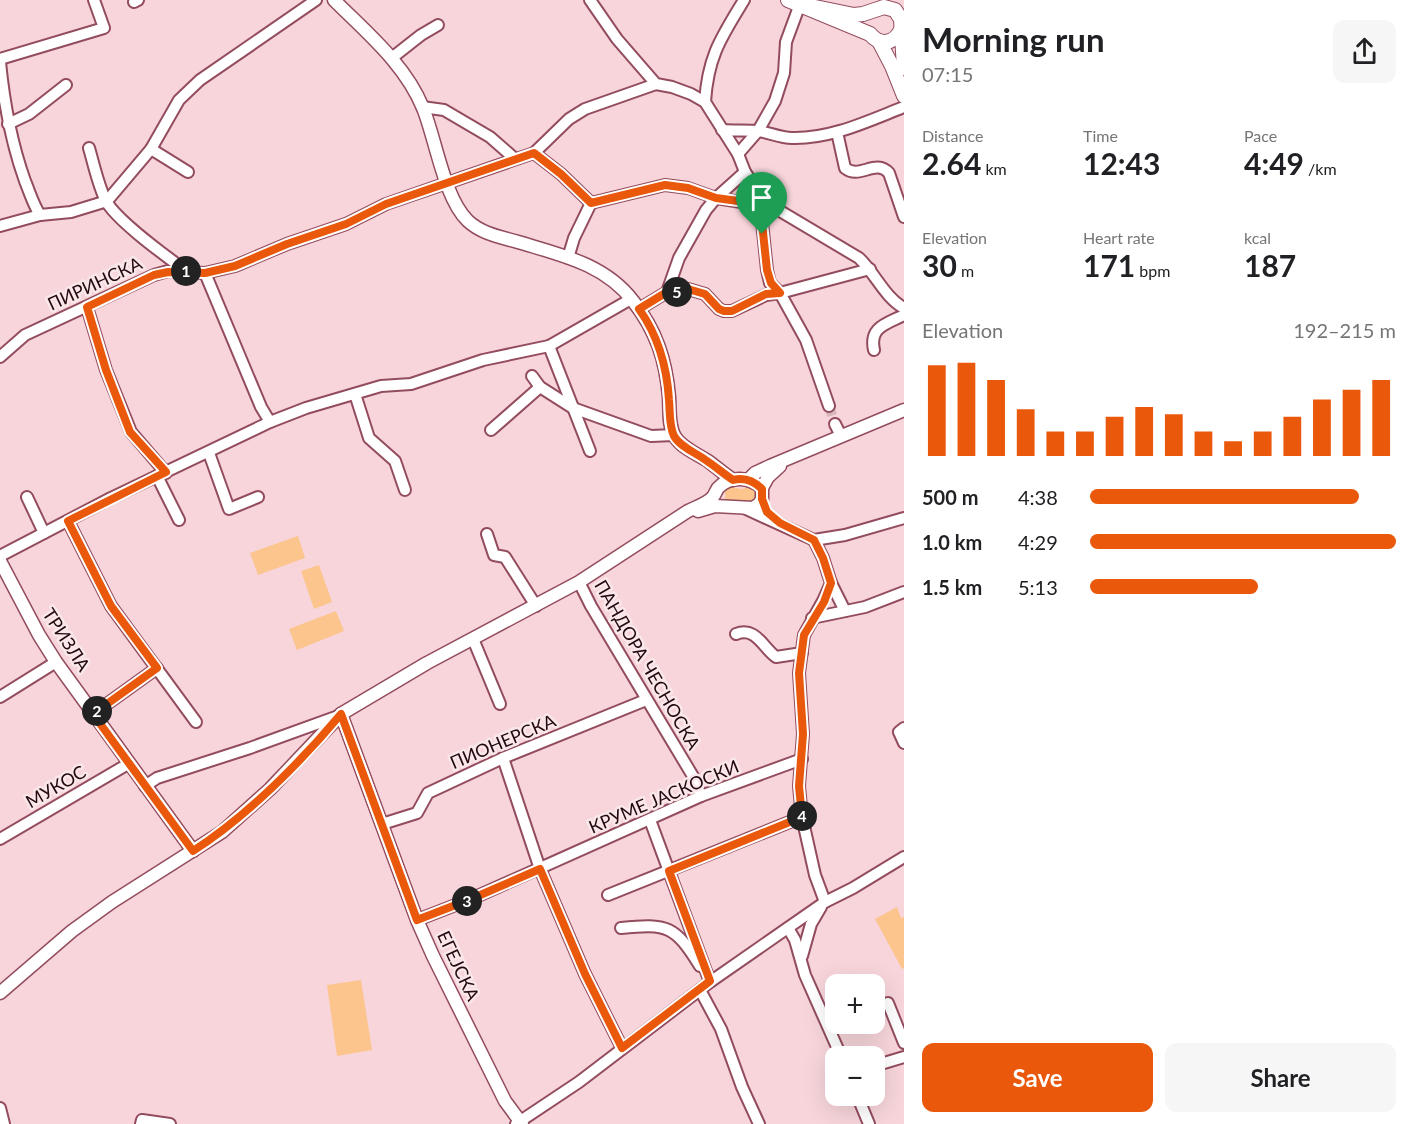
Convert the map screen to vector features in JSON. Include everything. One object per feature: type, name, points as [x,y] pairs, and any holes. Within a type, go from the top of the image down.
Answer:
[{"type":"main road","points":[[794,2],[854,15],[876,6],[895,10],[899,7],[904,68]]},
{"type":"main road","points":[[794,2],[874,37],[890,41],[899,35],[901,30]]},
{"type":"main road","points":[[876,6],[867,22],[892,66],[904,96]]},
{"type":"street","points":[[40,215],[34,206],[14,151],[8,124],[0,60],[104,28],[94,0]]},
{"type":"street","points":[[0,226],[40,215],[71,212],[106,201],[151,149],[179,100],[200,80],[316,0]]},
{"type":"street","points":[[334,0],[393,57],[423,107],[447,182],[458,207],[468,221],[487,234],[598,269],[616,282],[648,321],[660,347],[666,368],[674,435],[680,444],[733,480]]},
{"type":"street","points":[[590,0],[617,39],[656,84]]},
{"type":"street","points":[[705,102],[706,81],[720,37],[744,0]]},
{"type":"street","points":[[738,154],[758,131],[775,100],[784,73],[786,42],[794,2]]},
{"type":"street","points":[[393,57],[438,25]]},
{"type":"street","points":[[591,203],[561,174],[534,153],[569,119],[585,109],[656,84],[692,94],[705,102],[738,154],[759,199],[767,270],[771,283],[780,293],[806,340],[829,406]]},
{"type":"street","points":[[8,124],[29,114],[66,85]]},
{"type":"street","points":[[423,107],[444,110],[490,137],[514,158]]},
{"type":"street","points":[[722,130],[758,131],[791,138],[837,132],[904,107]]},
{"type":"street","points":[[837,132],[845,168],[856,173],[878,166],[884,168],[889,173],[904,217]]},
{"type":"street","points":[[88,148],[106,201]]},
{"type":"street","points":[[151,149],[189,172]]},
{"type":"street","name":"ПИРИНСКА","points":[[106,201],[161,253],[186,271],[205,273],[235,266],[287,244],[346,224],[386,204],[534,153]]},
{"type":"street","points":[[667,292],[679,258],[695,227],[716,198],[745,172]]},
{"type":"street","points":[[591,203],[665,185],[688,188],[716,198],[759,199],[859,258],[870,268],[882,288],[898,305],[904,308]]},
{"type":"street","points":[[568,258],[574,238],[591,203]]},
{"type":"street","name":"ПИРИНСКА","points":[[0,357],[25,335],[154,275],[162,260],[161,253]]},
{"type":"street","points":[[639,309],[667,292],[680,292],[688,289],[705,294],[719,309],[732,311],[766,294],[780,293],[870,268]]},
{"type":"street","points":[[154,275],[186,271]]},
{"type":"street","points":[[205,273],[261,407],[270,422]]},
{"type":"street","points":[[0,555],[270,422],[306,408],[381,386],[411,384],[483,360],[549,346],[631,299]]},
{"type":"street","points":[[87,307],[106,370],[130,432],[162,474],[179,520]]},
{"type":"street","points":[[874,350],[872,341],[879,328],[904,315]]},
{"type":"street","points":[[549,346],[590,451]]},
{"type":"street","points":[[532,376],[540,387],[573,408],[651,436],[674,435]]},
{"type":"street","points":[[491,429],[540,387]]},
{"type":"street","points":[[355,394],[369,438],[394,461],[405,490]]},
{"type":"street","points":[[146,786],[157,778],[250,748],[341,714],[427,663],[579,582],[713,497],[718,488],[733,480],[749,479],[755,473],[904,410]]},
{"type":"street","points":[[835,424],[841,436]]},
{"type":"street","points":[[209,453],[229,509],[258,497]]},
{"type":"street","points":[[670,523],[704,509],[726,506],[747,508],[759,504],[771,472],[788,460]]},
{"type":"street","points":[[709,462],[720,501],[726,506]]},
{"type":"street","points":[[749,479],[762,494],[767,512],[780,523]]},
{"type":"street","points":[[27,497],[44,533]]},
{"type":"street","points":[[747,508],[814,540],[845,535],[904,518]]},
{"type":"street","points":[[68,521],[111,606],[196,722]]},
{"type":"street","points":[[487,534],[494,555],[505,557],[536,606]]},
{"type":"street","points":[[814,540],[845,611]]},
{"type":"street","name":"ТРИЗЛА","points":[[0,561],[56,662],[193,851]]},
{"type":"street","name":"ПАНДОРА ЧЕСНОСКА","points":[[579,582],[646,700],[694,778],[701,796]]},
{"type":"street","points":[[825,902],[815,875],[802,817],[799,786],[803,734],[799,673],[804,635],[812,618],[824,602],[831,583]]},
{"type":"street","points":[[812,618],[865,607],[904,592]]},
{"type":"street","points":[[736,634],[742,632],[760,639],[776,657],[802,652]]},
{"type":"street","points":[[473,639],[500,704]]},
{"type":"street","points":[[0,697],[56,662]]},
{"type":"street","points":[[93,714],[157,668]]},
{"type":"street","name":"ПИОНЕРСКА","points":[[382,824],[417,813],[428,793],[503,758],[646,700]]},
{"type":"street","points":[[0,993],[72,931],[112,902],[222,832],[270,789],[341,714]]},
{"type":"street","name":"ЕГЕЈСКА","points":[[341,714],[417,920],[463,1020],[519,1123]]},
{"type":"street","points":[[904,728],[899,732],[904,743]]},
{"type":"street","points":[[503,758],[540,869],[585,974],[622,1048]]},
{"type":"street","name":"КРУМЕ ЈАСКОСКИ","points":[[417,920],[540,869],[701,796],[802,759]]},
{"type":"street","name":"МУКОС","points":[[0,839],[128,764]]},
{"type":"street","points":[[608,895],[802,817]]},
{"type":"street","points":[[650,820],[710,981]]},
{"type":"street","points":[[519,1123],[579,1082],[710,981],[825,902],[904,857]]},
{"type":"street","points":[[801,961],[811,924],[825,902]]},
{"type":"street","points":[[621,928],[648,925],[679,935],[710,981]]},
{"type":"street","points":[[788,928],[795,940],[805,975],[837,1046]]},
{"type":"street","points":[[700,990],[721,1029],[742,1087],[759,1124]]},
{"type":"street","points":[[888,1003],[904,1043]]},
{"type":"street","points":[[885,1063],[904,1057]]},
{"type":"street","points":[[862,1106],[869,1124]]},
{"type":"street","points":[[0,1108],[4,1124]]},
{"type":"street","points":[[141,1124],[142,1120],[170,1124]]},
{"type":"shaded area","points":[[730,487],[742,489],[748,487],[756,492],[754,502],[725,499],[725,491]]},
{"type":"shaded area","points":[[298,536],[305,558],[258,575],[250,553]]},
{"type":"shaded area","points":[[319,565],[332,602],[314,609],[301,571]]},
{"type":"shaded area","points":[[336,611],[344,631],[297,650],[289,629]]},
{"type":"shaded area","points":[[897,907],[901,918],[904,917],[904,968],[902,969],[875,919]]},
{"type":"shaded area","points":[[361,980],[372,1050],[337,1056],[327,985]]},
{"type":"tunnel","points":[[829,406],[835,424]]},
{"type":"route","points":[[534,153],[561,174],[591,203],[665,185],[688,188],[716,198],[760,204],[762,234],[767,270],[771,283],[780,293],[766,294],[732,311],[724,311],[719,309],[705,294],[688,289],[680,292],[667,292],[639,309],[648,321],[660,347],[666,368],[671,422],[674,435],[680,444],[733,480],[749,479],[757,484],[762,489],[762,499],[767,512],[780,523],[814,540],[831,583],[824,602],[812,618],[804,635],[799,673],[803,734],[799,786],[802,817],[669,871],[710,981],[622,1048],[585,974],[540,869],[417,920],[341,714],[329,730],[270,789],[222,832],[193,851],[93,714],[157,668],[111,606],[68,521],[166,472],[130,432],[106,370],[87,307],[154,275],[186,271],[205,273],[235,266],[287,244],[346,224],[386,204],[534,153]]}]
